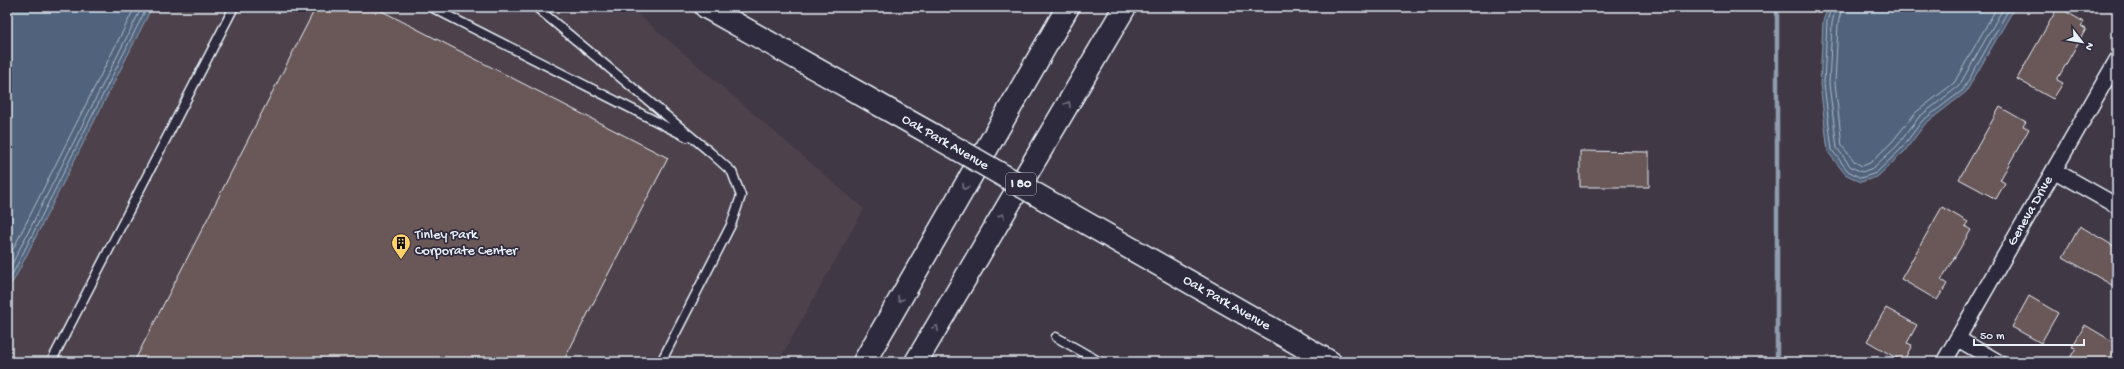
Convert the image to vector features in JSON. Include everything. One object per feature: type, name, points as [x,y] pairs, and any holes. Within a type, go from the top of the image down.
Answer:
[{"type":"main road","name":"Oak Park Avenue","points":[[706,7],[1330,362]]},
{"type":"main road","points":[[995,135],[1052,7]]},
{"type":"main road","points":[[864,362],[1068,7]]},
{"type":"main road","name":"I 80","points":[[916,362],[1125,7]]},
{"type":"street","name":"Geneva Drive","points":[[1944,362],[2055,171],[2117,60]]},
{"type":"street","points":[[2055,171],[2117,206]]},
{"type":"street","points":[[1958,338],[1998,362]]},
{"type":"lane","points":[[51,362],[234,7]]},
{"type":"lane","points":[[431,7],[700,143]]},
{"type":"lane","points":[[536,7],[700,143],[732,172],[741,196],[731,225],[661,362]]},
{"type":"lane","points":[[1056,337],[1100,362]]},
{"type":"shaded area","points":[[7,7],[630,7],[864,209],[778,362],[7,362]]},
{"type":"water","points":[[15,7],[152,7],[14,280],[7,287],[7,21]]},
{"type":"water","points":[[1828,7],[2015,7],[1966,92],[1925,124],[1904,152],[1877,177],[1861,182],[1845,174],[1828,152],[1820,84],[1823,21]]},
{"type":"building","name":"Tinley Park Corporate Center","points":[[316,7],[374,7],[668,158],[563,362],[134,362]]},
{"type":"building","points":[[2058,7],[2084,22],[2081,26],[2086,29],[2057,80],[2063,83],[2053,99],[2017,79]]},
{"type":"building","points":[[2000,107],[2026,122],[2023,126],[2029,129],[2000,180],[2005,183],[1996,199],[1959,179]]},
{"type":"building","points":[[1580,151],[1649,152],[1649,187],[1580,187]]},
{"type":"building","points":[[1942,207],[1968,222],[1965,226],[1971,230],[1941,280],[1947,284],[1937,300],[1901,279]]},
{"type":"building","points":[[2080,226],[2117,248],[2117,288],[2063,257]]},
{"type":"building","points":[[2029,296],[2058,313],[2041,343],[2012,327]]},
{"type":"building","points":[[1886,308],[1917,325],[1907,343],[1912,345],[1903,362],[1867,341]]},
{"type":"building","points":[[2085,325],[2117,344],[2117,362],[2078,362],[2070,358],[2076,348],[2072,347]]},
{"type":"waterway","points":[[1777,7],[1777,362]]},
{"type":"place","name":"Tinley Park Corporate Center","points":[[401,260]]}]
